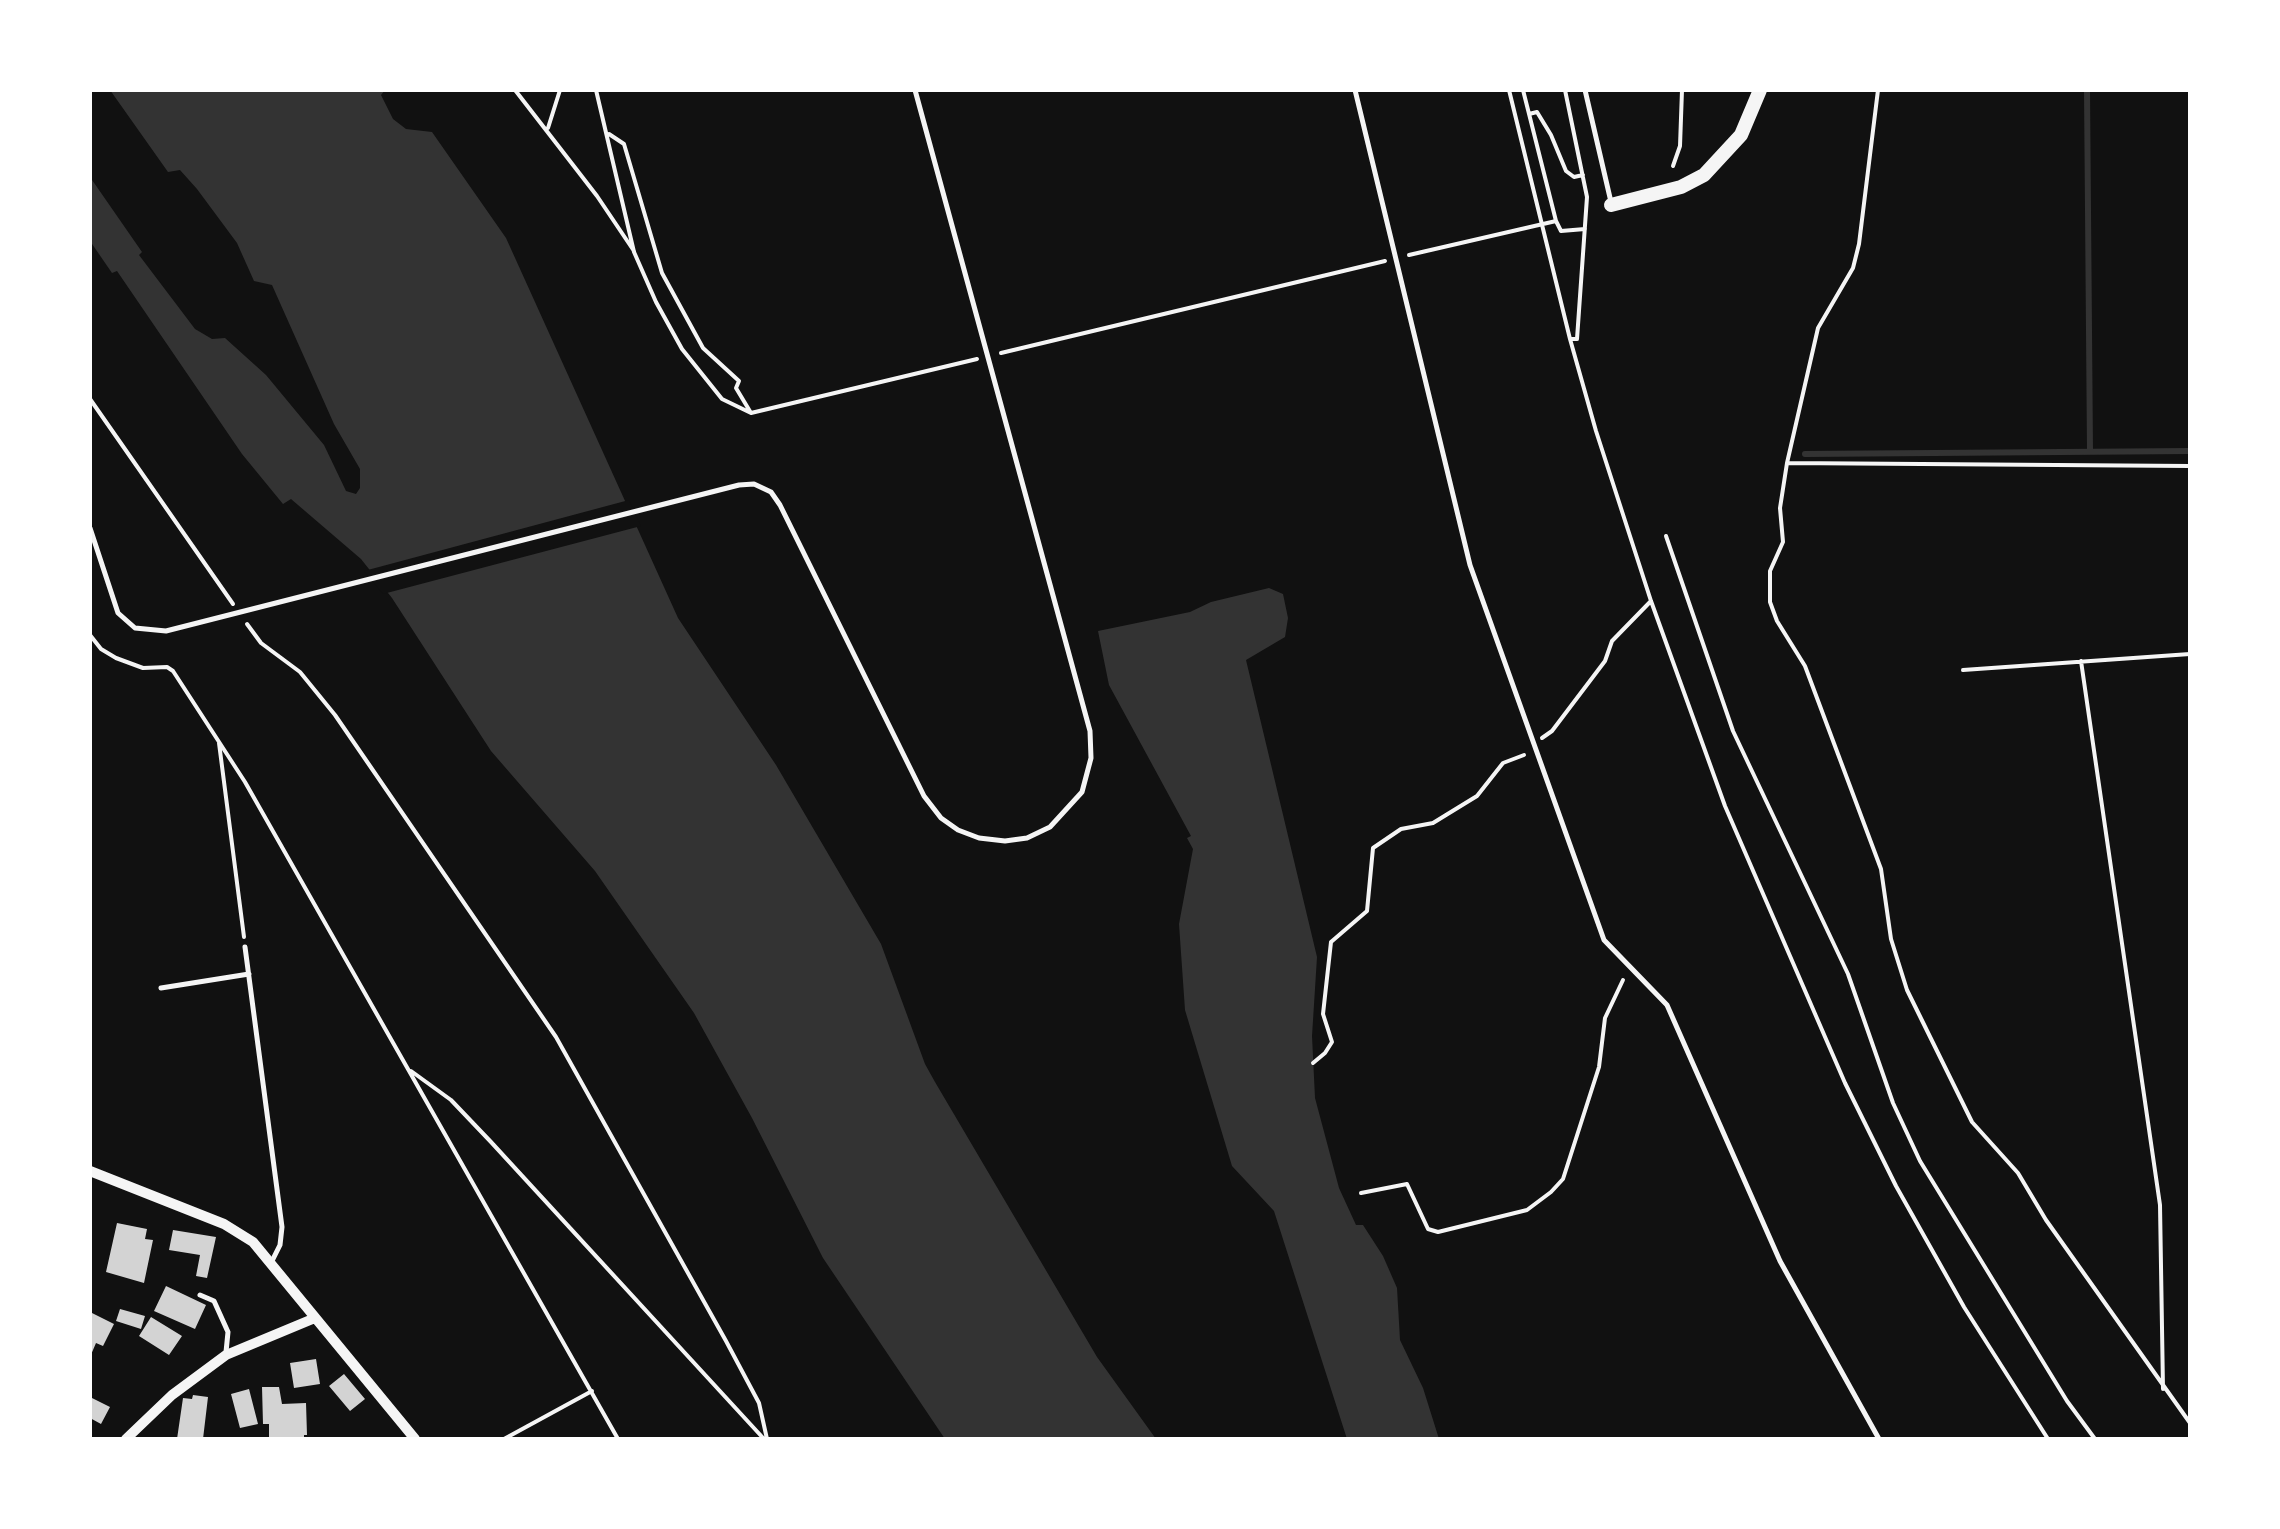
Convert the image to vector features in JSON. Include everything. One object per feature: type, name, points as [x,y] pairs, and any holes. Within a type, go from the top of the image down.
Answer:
[{"type":"street","points":[[1611,205],[1681,187],[1704,175],[1740,135],[1760,90]]},
{"type":"street","points":[[90,1171],[224,1224],[253,1242],[415,1439]]},
{"type":"street","points":[[126,1439],[226,1354],[315,1318]]},
{"type":"lane","points":[[90,528],[112,604],[126,622],[142,630],[181,628],[754,484],[772,492],[780,505],[924,796],[941,818],[979,838],[1027,838],[1050,827],[1082,792],[1091,758],[1090,731],[915,90]]},
{"type":"lane","points":[[1355,90],[1470,565],[1604,940],[1667,1006],[1780,1261],[1879,1439]]},
{"type":"lane","points":[[1585,90],[1611,205]]},
{"type":"lane","points":[[245,947],[282,1228],[280,1246],[271,1262]]},
{"type":"lane","points":[[161,988],[249,974]]},
{"type":"lane","points":[[200,1294],[214,1301],[228,1332],[226,1354]]},
{"type":"path","points":[[515,90],[634,252]]},
{"type":"path","points":[[547,131],[560,90]]},
{"type":"path","points":[[596,90],[634,252],[682,349],[722,399],[751,414],[981,358]]},
{"type":"path","points":[[1510,90],[1570,339],[1650,601],[1725,806],[1845,1084],[1896,1186],[1954,1290],[2048,1439]]},
{"type":"path","points":[[1523,90],[1556,222],[1561,231],[1587,229]]},
{"type":"path","points":[[1565,90],[1587,197],[1577,339],[1570,339]]},
{"type":"path","points":[[1673,166],[1680,146],[1682,90]]},
{"type":"path","points":[[1878,90],[1859,244],[1853,268],[1818,328],[1780,508],[1782,542],[1770,571],[1770,602],[1776,621],[1805,666],[1881,869],[1890,938],[1906,990],[1972,1122],[2018,1173],[2046,1220],[2190,1423]]},
{"type":"path","points":[[1529,114],[1537,112],[1566,171],[1583,176]]},
{"type":"path","points":[[606,134],[624,144],[662,273],[703,348],[740,381],[736,388],[751,414]]},
{"type":"path","points":[[1403,256],[1556,222]]},
{"type":"path","points":[[1000,354],[1384,261]]},
{"type":"path","points":[[90,398],[261,643],[300,672],[335,715],[556,1037],[759,1403],[766,1439]]},
{"type":"path","points":[[1788,463],[2190,466]]},
{"type":"path","points":[[1666,536],[1733,731],[1848,974],[1893,1103],[1920,1161],[2067,1401],[2095,1439]]},
{"type":"path","points":[[1534,743],[1552,731],[1605,661],[1612,641],[1650,601]]},
{"type":"path","points":[[90,635],[101,649],[116,658],[143,668],[173,671],[245,782],[618,1439]]},
{"type":"path","points":[[1963,670],[2190,654]]},
{"type":"path","points":[[2081,661],[2160,1205],[2163,1390]]},
{"type":"path","points":[[219,742],[245,947]]},
{"type":"path","points":[[1313,1063],[1332,1042],[1323,1014],[1331,942],[1367,911],[1373,848],[1401,829],[1433,822],[1477,796],[1503,763],[1536,751]]},
{"type":"path","points":[[1362,1193],[1407,1184],[1428,1230],[1438,1232],[1527,1210],[1551,1192],[1563,1179],[1598,1067],[1605,1018],[1630,967]]},
{"type":"path","points":[[408,1068],[451,1100],[766,1439]]},
{"type":"path","points":[[504,1439],[592,1390]]},
{"type":"shaded area","points":[[110,90],[385,90],[381,95],[393,119],[406,129],[432,132],[506,238],[678,618],[776,765],[881,944],[925,1064],[1097,1357],[1156,1439],[945,1439],[823,1258],[694,1013],[595,871],[491,751],[392,598],[361,559],[291,499],[283,504],[242,454],[117,271],[112,273],[90,241],[90,177],[142,252],[139,255],[195,329],[212,339],[225,338],[266,375],[324,445],[346,491],[356,494],[360,488],[360,469],[334,424],[272,285],[254,281],[237,243],[197,189],[180,170],[168,172]]},
{"type":"shaded area","points":[[1269,588],[1283,594],[1288,618],[1285,637],[1246,660],[1317,957],[1312,1036],[1315,1098],[1339,1188],[1356,1225],[1363,1225],[1383,1256],[1397,1288],[1400,1340],[1423,1388],[1439,1439],[1347,1439],[1274,1211],[1232,1166],[1185,1010],[1179,924],[1193,849],[1187,838],[1191,836],[1109,685],[1098,631],[1190,612],[1211,602]]},
{"type":"pier","points":[[629,500],[641,526],[383,594],[364,571]]},
{"type":"building","points":[[117,1223],[147,1229],[145,1239],[153,1240],[144,1283],[106,1272]]},
{"type":"building","points":[[173,1230],[216,1237],[207,1278],[196,1276],[200,1255],[169,1250]]},
{"type":"building","points":[[166,1286],[206,1305],[195,1329],[154,1311]]},
{"type":"building","points":[[120,1309],[145,1316],[141,1329],[116,1321]]},
{"type":"building","points":[[90,1312],[114,1324],[103,1346],[96,1343],[90,1357]]},
{"type":"building","points":[[151,1317],[182,1336],[169,1355],[139,1336]]},
{"type":"building","points":[[316,1359],[320,1384],[294,1388],[290,1363]]},
{"type":"building","points":[[344,1374],[365,1399],[350,1411],[329,1386]]},
{"type":"building","points":[[262,1387],[279,1387],[282,1404],[306,1403],[304,1439],[269,1439],[269,1424],[263,1424]]},
{"type":"building","points":[[249,1389],[258,1424],[240,1428],[231,1394]]},
{"type":"building","points":[[193,1395],[208,1397],[203,1439],[177,1439],[183,1398],[192,1399]]},
{"type":"building","points":[[90,1397],[110,1407],[101,1424],[90,1418]]},
{"type":"waterway","points":[[2087,90],[2090,451]]},
{"type":"waterway","points":[[1805,454],[2190,451]]}]
